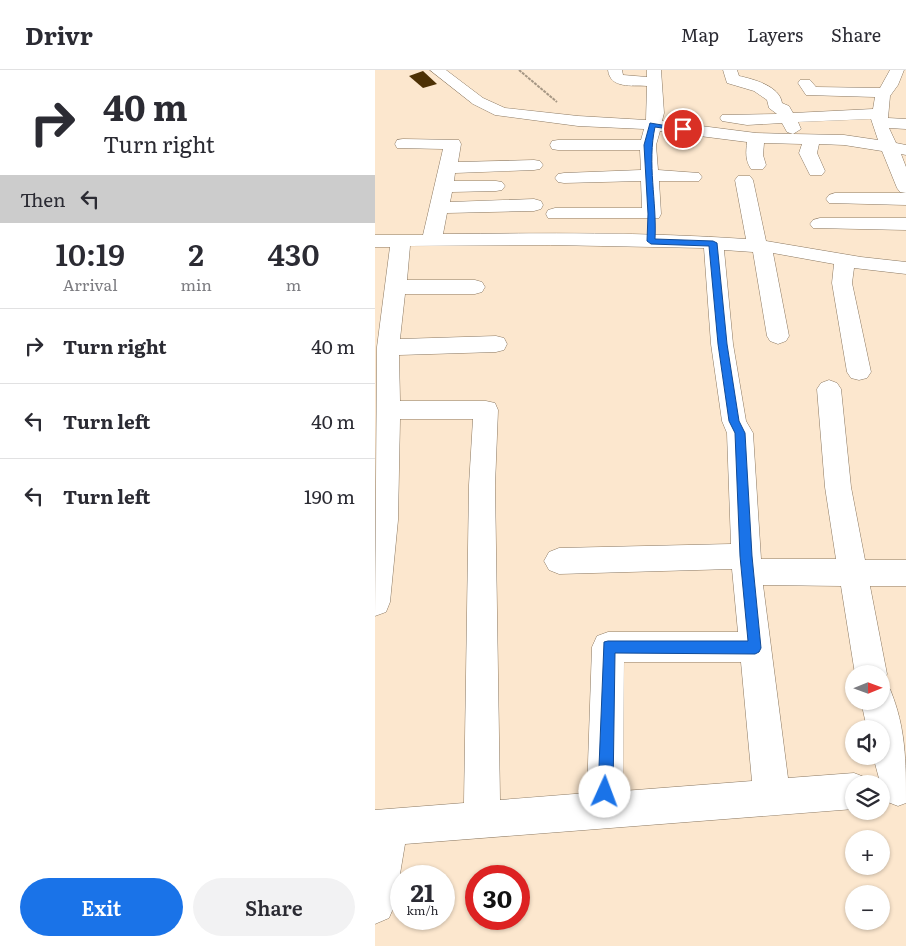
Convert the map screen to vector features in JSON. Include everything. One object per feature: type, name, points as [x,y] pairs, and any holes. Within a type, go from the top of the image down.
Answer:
[{"type":"street","points":[[437,70],[478,101],[501,112],[578,121],[874,117],[906,124]]},
{"type":"street","points":[[615,70],[616,78],[619,79],[655,76],[654,119],[647,145],[652,214],[651,241]]},
{"type":"street","points":[[730,70],[733,80],[746,81],[764,90],[773,98],[775,105],[783,109],[806,144],[816,171]]},
{"type":"street","points":[[874,117],[897,70]]},
{"type":"street","points":[[805,84],[811,92],[906,95]]},
{"type":"street","points":[[851,93],[874,117],[897,152],[896,168],[906,188]]},
{"type":"street","points":[[654,119],[737,136],[897,152]]},
{"type":"street","points":[[735,155],[737,136]]},
{"type":"street","points":[[756,138],[754,156],[757,165]]},
{"type":"street","points":[[403,144],[453,144],[436,224]]},
{"type":"street","points":[[558,145],[647,145]]},
{"type":"street","points":[[448,168],[535,165]]},
{"type":"street","points":[[564,178],[693,177]]},
{"type":"street","points":[[744,180],[778,336]]},
{"type":"street","points":[[444,188],[496,186]]},
{"type":"street","points":[[835,199],[906,199]]},
{"type":"street","points":[[375,241],[401,241],[436,224],[534,205]]},
{"type":"street","points":[[555,214],[652,214]]},
{"type":"street","points":[[436,224],[474,222]]},
{"type":"street","points":[[436,224],[651,241],[783,248],[845,260],[906,268]]},
{"type":"street","points":[[821,224],[906,224]]},
{"type":"street","points":[[375,602],[385,500],[388,442],[388,347],[401,241]]},
{"type":"street","points":[[713,243],[722,344],[734,421],[740,433],[747,564],[772,797]]},
{"type":"street","points":[[845,260],[842,283],[859,372]]},
{"type":"street","points":[[396,287],[475,287]]},
{"type":"street","points":[[388,347],[497,344]]},
{"type":"street","points":[[829,389],[838,487],[869,665]]},
{"type":"street","points":[[387,410],[486,410],[482,485],[482,820]]},
{"type":"street","points":[[559,561],[747,564],[853,572],[906,573]]},
{"type":"street","points":[[605,810],[608,647],[755,648]]},
{"type":"street","points":[[880,710],[895,788]]},
{"type":"street","points":[[375,904],[383,828],[845,792]]},
{"type":"path","points":[[519,70],[578,121]]},
{"type":"building","points":[[423,71],[437,84],[423,88],[409,76]]},
{"type":"route","points":[[605,792],[608,647],[755,648],[746,556],[740,433],[734,421],[722,344],[713,243],[651,241],[652,214],[647,145],[652,124],[683,129]]}]
